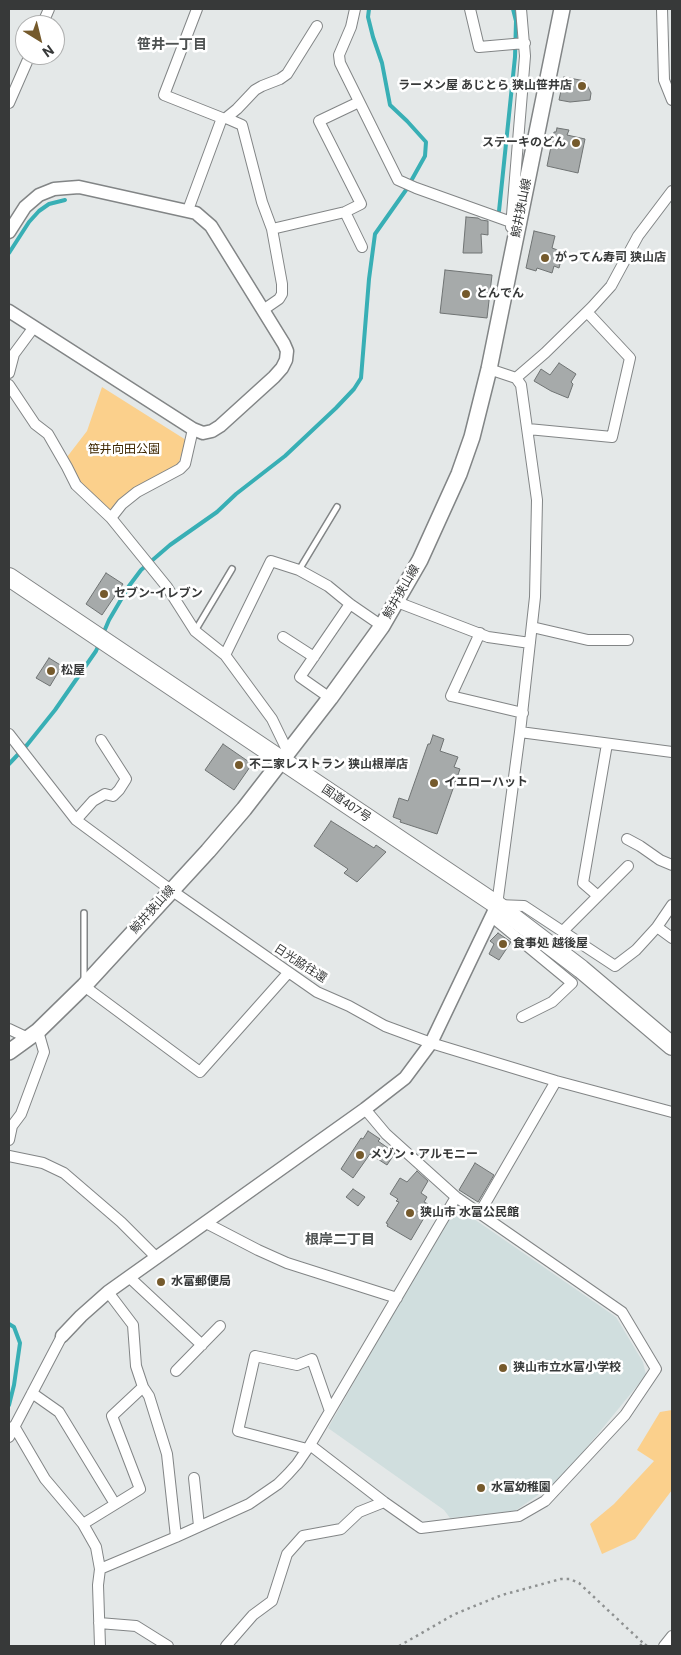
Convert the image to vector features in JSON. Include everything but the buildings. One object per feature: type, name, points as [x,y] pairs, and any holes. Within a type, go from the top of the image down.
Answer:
[{"type":"highway","name":"国道407号","points":[[9,577],[285,757],[494,911],[581,969],[672,1046]]},
{"type":"main road","name":"鯨井狭山線","points":[[9,1052],[33,1035],[84,986],[244,809],[330,698],[382,626],[424,552],[472,437],[490,369],[510,271],[516,222],[562,9]]},
{"type":"street","points":[[198,9],[164,95],[242,125],[262,202],[272,229],[282,284],[282,294],[279,299],[263,310]]},
{"type":"street","points":[[355,9],[351,27],[339,55],[340,63],[398,180],[416,188],[516,222],[525,56],[518,43],[521,9]]},
{"type":"street","points":[[470,9],[479,47],[518,43]]},
{"type":"street","points":[[666,17],[664,80],[672,100]]},
{"type":"street","points":[[188,210],[224,118],[237,109],[255,90],[287,74],[317,26]]},
{"type":"street","points":[[9,103],[26,65]]},
{"type":"street","points":[[272,229],[345,212],[361,204],[319,121],[359,102]]},
{"type":"street","points":[[9,232],[25,208],[39,195],[54,189],[79,187],[196,213],[211,226],[284,344],[287,351],[286,360],[274,377],[220,426],[212,431],[203,432],[193,429],[9,311]]},
{"type":"street","points":[[516,378],[545,353],[611,286],[638,236],[672,191]]},
{"type":"street","points":[[345,212],[362,247]]},
{"type":"street","points":[[528,429],[612,437],[630,358],[587,312]]},
{"type":"street","points":[[9,373],[14,354],[34,327]]},
{"type":"street","points":[[9,1437],[62,1336],[80,1316],[108,1292],[405,1078],[431,1043],[494,911],[523,713],[532,627],[535,597],[537,500],[521,385],[516,378],[490,369]]},
{"type":"street","points":[[9,385],[35,424],[48,434],[76,485],[111,518],[167,587],[195,631],[225,654],[272,719],[285,757]]},
{"type":"street","points":[[111,518],[122,504],[138,492],[180,469],[184,464],[193,429]]},
{"type":"street","points":[[225,654],[271,561],[299,570],[328,586],[382,626]]},
{"type":"street","points":[[397,602],[480,634],[530,643]]},
{"type":"street","points":[[330,698],[300,678],[350,604]]},
{"type":"street","points":[[532,627],[588,640],[628,640]]},
{"type":"street","points":[[480,634],[451,696],[523,713]]},
{"type":"street","points":[[283,636],[314,658]]},
{"type":"street","points":[[520,732],[672,752]]},
{"type":"street","name":"日光脇往還","points":[[12,738],[76,820],[171,890],[317,992],[349,1006],[385,1026],[431,1043],[556,1081],[672,1112]]},
{"type":"street","points":[[76,820],[93,801],[105,794],[113,796],[126,779],[101,740]]},
{"type":"street","points":[[598,896],[583,883],[606,744]]},
{"type":"street","points":[[627,839],[660,860],[672,865]]},
{"type":"street","points":[[563,931],[628,866]]},
{"type":"street","points":[[494,911],[524,906],[615,966],[636,950],[657,927],[672,905]]},
{"type":"street","points":[[494,911],[572,983],[552,1002],[522,1017]]},
{"type":"street","points":[[657,927],[672,938]]},
{"type":"street","points":[[84,986],[200,1072],[288,972]]},
{"type":"street","points":[[9,1029],[33,1035],[44,1052],[21,1114],[12,1126],[9,1140]]},
{"type":"street","points":[[479,1214],[556,1081]]},
{"type":"street","points":[[330,1411],[312,1359],[297,1364],[255,1356],[238,1431],[308,1447],[421,1528],[519,1516],[545,1501],[592,1451],[625,1415],[656,1368],[622,1312],[456,1197],[386,1134],[365,1108]]},
{"type":"street","points":[[9,1156],[43,1163],[64,1172],[121,1222],[157,1258]]},
{"type":"street","points":[[100,1569],[250,1504],[278,1484],[293,1469],[330,1411],[456,1197]]},
{"type":"street","points":[[206,1223],[287,1263],[397,1298]]},
{"type":"street","points":[[129,1278],[202,1345]]},
{"type":"street","points":[[108,1292],[133,1325],[136,1366],[143,1387],[149,1396],[167,1454],[176,1537]]},
{"type":"street","points":[[176,1371],[220,1326]]},
{"type":"street","points":[[82,1524],[140,1489],[112,1416],[143,1387]]},
{"type":"street","points":[[32,1393],[59,1412],[115,1504]]},
{"type":"street","points":[[14,1426],[45,1479],[82,1524],[96,1547],[100,1569],[98,1585],[100,1646]]},
{"type":"street","points":[[194,1478],[199,1526]]},
{"type":"street","points":[[226,1646],[252,1615],[272,1601],[287,1554],[304,1536],[341,1528],[359,1512],[384,1502]]},
{"type":"street","points":[[99,1624],[136,1626],[168,1646]]},
{"type":"street","points":[[664,1646],[672,1636]]},
{"type":"lane","points":[[299,570],[337,507]]},
{"type":"lane","points":[[195,631],[232,569]]},
{"type":"lane","points":[[84,913],[84,986]]},
{"type":"path","points":[[399,1646],[453,1615],[502,1595],[561,1579],[579,1582],[641,1645],[647,1646]]},
{"type":"shaded area","name":"狭山市立水富小学校","points":[[461,1210],[616,1317],[643,1362],[646,1375],[561,1479],[515,1511],[450,1518],[444,1510],[328,1428],[450,1214]]},
{"type":"green space","name":"笹井向田公園","points":[[102,387],[186,440],[178,465],[112,512],[79,483],[67,457],[87,431]]},
{"type":"green space","points":[[672,1410],[672,1490],[635,1539],[602,1554],[590,1524],[614,1504],[654,1461],[637,1450],[660,1412]]},
{"type":"waterway","points":[[103,634],[129,586],[141,570],[170,545],[217,512],[236,494],[285,456],[336,408],[354,389],[361,378],[369,279],[375,234],[406,190],[425,156],[426,142],[390,105],[382,63],[368,17],[369,9]]},
{"type":"waterway","points":[[499,211],[515,57],[516,21],[513,9]]},
{"type":"waterway","points":[[9,253],[29,222],[39,211],[49,204],[65,200]]},
{"type":"waterway","points":[[9,764],[55,710],[96,651],[100,642]]},
{"type":"waterway","points":[[9,1324],[14,1327],[20,1343],[9,1405]]},
{"type":"place","name":"ラーメン屋 あじとら 狭山笹井店","points":[[582,86]]},
{"type":"place","name":"ステーキのどん","points":[[576,143]]},
{"type":"place","name":"がってん寿司 狭山店","points":[[545,258]]},
{"type":"place","name":"とんでん","points":[[466,294]]},
{"type":"place","name":"セブン-イレブン","points":[[104,594]]},
{"type":"place","name":"松屋","points":[[51,671]]},
{"type":"place","name":"不二家レストラン 狭山根岸店","points":[[239,765]]},
{"type":"place","name":"イエローハット","points":[[434,783]]},
{"type":"place","name":"食事処 越後屋","points":[[503,944]]},
{"type":"place","name":"メゾン・アルモニー","points":[[360,1155]]},
{"type":"place","name":"狭山市 水富公民館","points":[[410,1213]]},
{"type":"place","name":"水富郵便局","points":[[161,1282]]},
{"type":"place","name":"狭山市立水富小学校","points":[[503,1368]]},
{"type":"place","name":"水富幼稚園","points":[[481,1488]]},
{"type":"district","name":"笹井一丁目","points":[[172,45]]},
{"type":"district","name":"根岸二丁目","points":[[340,1240]]}]
